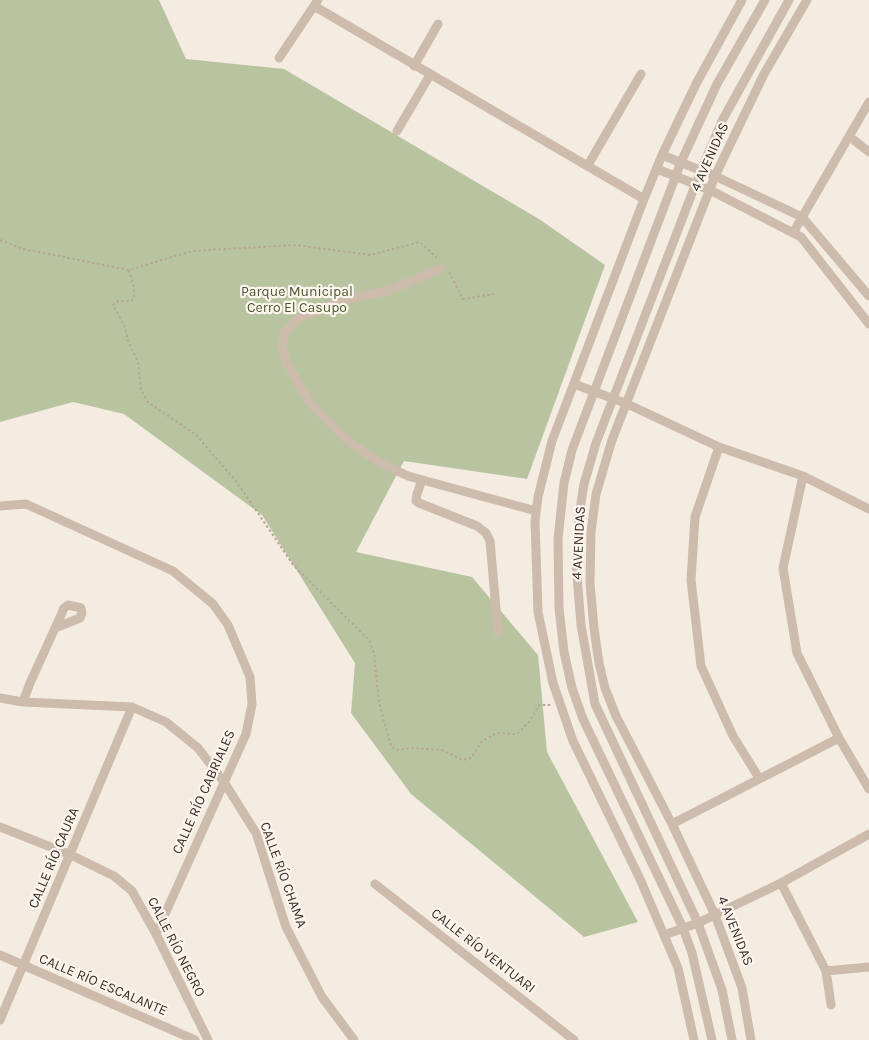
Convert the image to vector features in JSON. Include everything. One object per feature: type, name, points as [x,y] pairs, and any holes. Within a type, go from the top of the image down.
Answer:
[{"type":"street","points":[[694,1040],[678,968],[630,856],[589,776],[559,704],[538,612],[536,511],[543,472],[552,441],[662,154],[696,84],[742,0]]},
{"type":"street","name":"4 AVENIDAS","points":[[712,1040],[692,953],[683,928],[584,719],[572,688],[564,652],[558,570],[560,510],[572,450],[681,162],[717,84],[765,0]]},
{"type":"street","name":"4 AVENIDAS","points":[[732,1040],[722,990],[698,923],[595,704],[586,660],[576,562],[579,516],[584,484],[613,398],[701,170],[723,119],[789,0]]},
{"type":"street","name":"4 AVENIDAS","points":[[751,1040],[742,988],[715,915],[672,824],[616,716],[599,663],[590,583],[591,532],[596,494],[626,403],[715,176],[764,74],[807,0]]},
{"type":"street","points":[[279,58],[316,3],[414,66],[644,199]]},
{"type":"street","points":[[414,66],[438,24]]},
{"type":"street","points":[[588,166],[641,74]]},
{"type":"street","points":[[397,131],[430,75]]},
{"type":"street","points":[[793,233],[869,102]]},
{"type":"street","points":[[850,137],[869,152]]},
{"type":"street","points":[[662,154],[715,176],[802,217],[869,296]]},
{"type":"street","points":[[657,168],[696,183],[801,237],[869,324]]},
{"type":"street","points":[[442,267],[387,290],[343,300],[298,318],[285,332],[282,346],[286,360],[309,402],[348,440],[381,464],[408,476],[536,511]]},
{"type":"street","points":[[574,384],[626,403],[718,447],[803,476],[869,509]]},
{"type":"street","points":[[718,447],[695,518],[691,580],[701,666],[733,736],[759,778]]},
{"type":"street","points":[[803,476],[783,568],[797,653],[839,738],[869,789]]},
{"type":"street","points":[[422,480],[417,494],[416,501],[418,503],[477,526],[486,533],[490,541],[498,632]]},
{"type":"street","name":"CALLE RÍO CABRIALES","points":[[0,506],[26,504],[173,571],[213,604],[228,626],[250,677],[252,704],[246,734],[156,934]]},
{"type":"street","points":[[23,702],[55,628]]},
{"type":"street","name":"CALLE RÍO CHAMA","points":[[0,698],[23,702],[132,707],[166,722],[198,748],[224,782],[256,833],[286,927],[322,998],[354,1040]]},
{"type":"street","name":"CALLE RÍO CAURA","points":[[0,1020],[132,707]]},
{"type":"street","points":[[672,824],[839,738]]},
{"type":"street","name":"CALLE RÍO NEGRO","points":[[0,827],[71,855],[114,876],[132,891],[156,934],[208,1040]]},
{"type":"street","points":[[664,935],[698,923],[781,883],[869,834]]},
{"type":"street","points":[[781,883],[826,971],[831,1005]]},
{"type":"street","name":"CALLE RÍO VENTUARI","points":[[375,884],[574,1040]]},
{"type":"street","name":"CALLE RÍO ESCALANTE","points":[[0,955],[195,1040]]},
{"type":"street","points":[[826,971],[869,967]]},
{"type":"path","points":[[0,240],[23,249],[129,270],[192,252],[296,245],[370,254],[420,242],[442,267],[463,299],[494,294]]},
{"type":"path","points":[[129,270],[134,287],[134,297],[131,301],[118,301],[113,305],[125,327],[128,341],[138,362],[141,390],[148,402],[196,435],[236,481],[294,566],[369,640],[374,653],[378,703],[391,746],[396,750],[411,748],[437,749],[463,760],[471,758],[482,741],[497,733],[517,734],[529,722],[539,705],[559,704]]},
{"type":"green space","name":"Parque Municipal Cerro El Casupo","points":[[0,0],[159,0],[186,59],[284,69],[539,219],[605,265],[527,479],[404,461],[356,552],[472,577],[538,655],[547,752],[638,922],[584,937],[411,794],[351,713],[355,663],[262,515],[124,414],[73,402],[0,422]]}]
